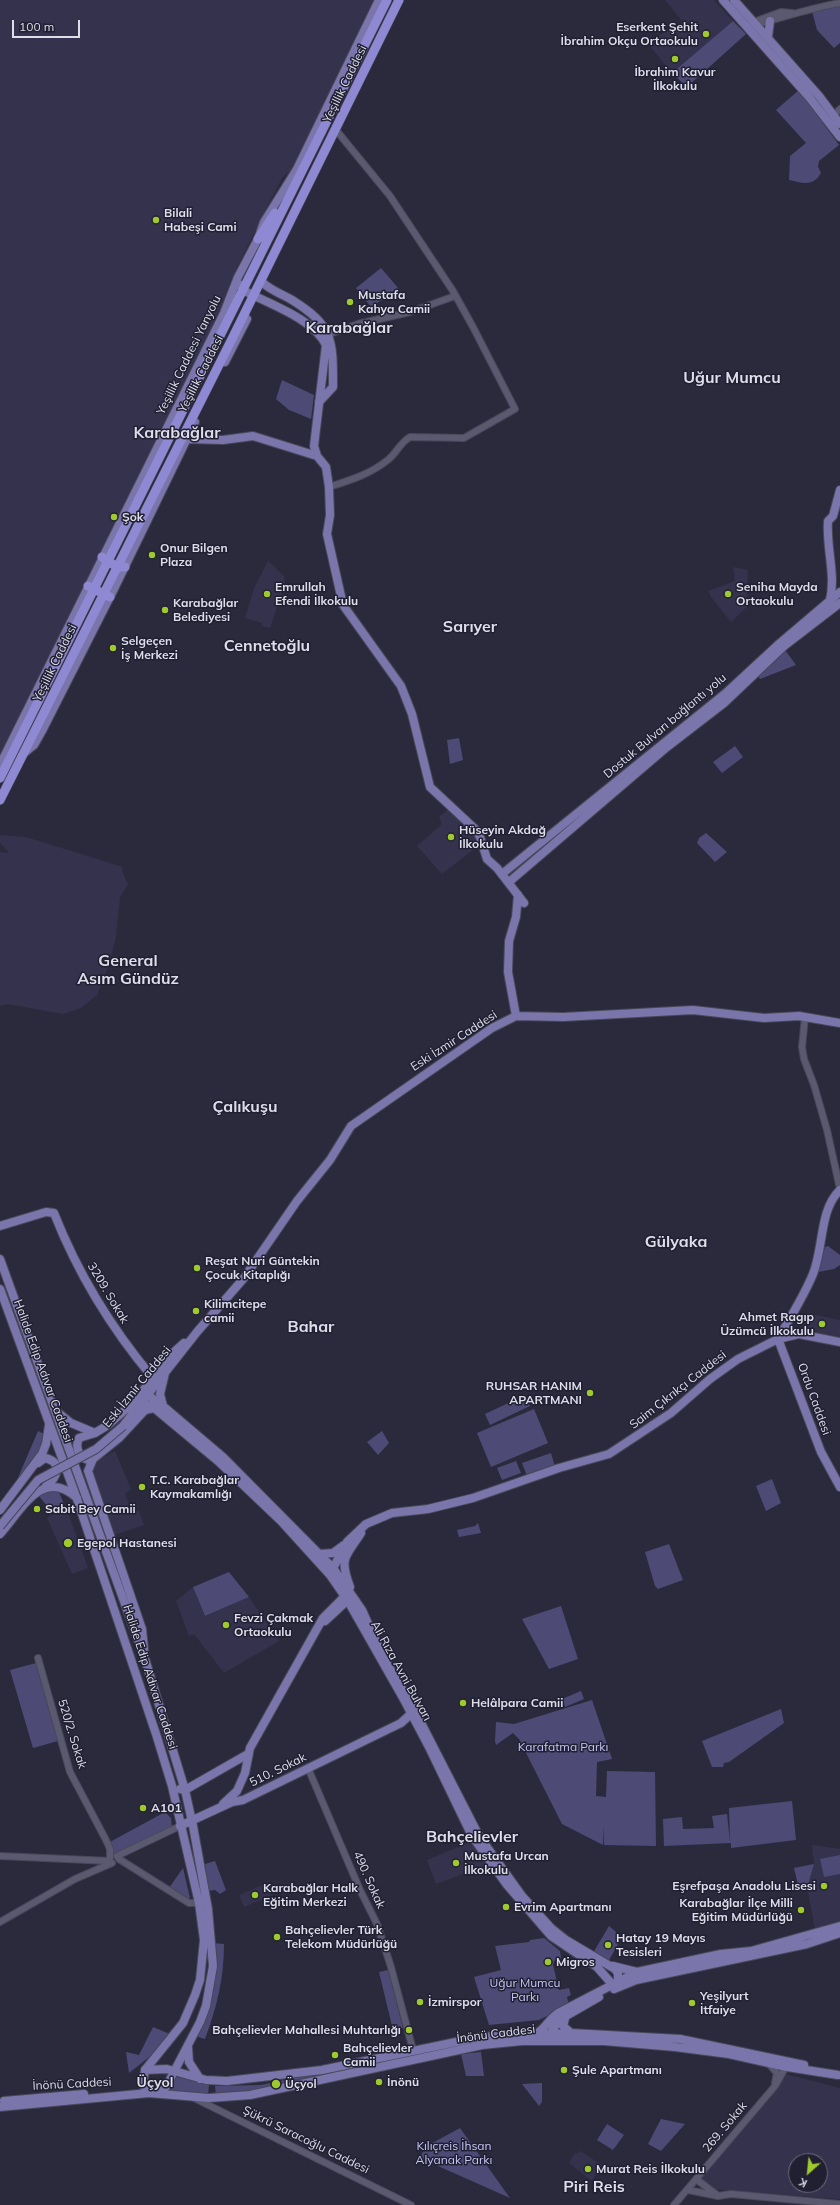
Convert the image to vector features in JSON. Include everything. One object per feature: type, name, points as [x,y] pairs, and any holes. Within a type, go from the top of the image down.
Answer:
[{"type":"highway","name":"Yeşillik Caddesi","points":[[0,778],[91,588],[235,298],[243,290],[387,0]]},
{"type":"highway","name":"Yeşillik Caddesi","points":[[0,800],[107,596],[248,311],[399,0]]},
{"type":"highway","points":[[258,238],[283,201],[289,195]]},
{"type":"highway","points":[[235,298],[246,303],[248,311]]},
{"type":"highway","points":[[105,560],[121,567]]},
{"type":"highway","points":[[91,588],[107,596]]},
{"type":"main road","name":"Yeşillik Caddesi Yanyolu","points":[[235,298],[238,277],[258,238],[270,210],[297,169],[379,0]]},
{"type":"main road","points":[[723,0],[809,97],[840,137]]},
{"type":"main road","points":[[734,0],[819,96],[840,124]]},
{"type":"main road","points":[[768,37],[770,21]]},
{"type":"main road","points":[[238,277],[243,290],[292,314],[326,336]]},
{"type":"main road","points":[[263,280],[269,288],[293,300],[316,317],[333,350],[333,387],[319,402]]},
{"type":"main road","points":[[121,567],[187,439],[248,311]]},
{"type":"main road","points":[[326,336],[326,350],[314,446],[317,456],[326,467],[329,487],[330,515],[327,534],[343,605],[401,686],[412,714],[430,786],[474,829],[480,838],[487,859],[509,882],[524,903]]},
{"type":"main road","points":[[187,439],[224,440],[253,436],[296,448],[317,456]]},
{"type":"main road","points":[[828,610],[833,585],[826,536],[828,522],[837,516],[840,490]]},
{"type":"main road","points":[[0,765],[91,588]]},
{"type":"main road","name":"Dostuk Bulvarı bağlantı yolu","points":[[502,874],[727,692],[830,599],[840,592]]},
{"type":"main road","name":"Dostuk Bulvarı bağlantı yolu","points":[[509,882],[672,743],[724,703],[784,646],[828,610],[840,603]]},
{"type":"main road","points":[[516,1016],[508,972],[509,941],[516,917],[518,895]]},
{"type":"main road","name":"Eski İzmir Caddesi","points":[[0,1526],[38,1480],[96,1448],[137,1408],[197,1332],[244,1278],[297,1201],[330,1160],[351,1126],[457,1050],[492,1028],[516,1016],[563,1017],[693,1010],[764,1018],[804,1017],[840,1024]]},
{"type":"main road","points":[[778,1339],[814,1273],[828,1207],[833,1196],[840,1189]]},
{"type":"main road","name":"3209. Sokak","points":[[0,1226],[46,1212],[54,1213],[93,1295],[127,1347],[153,1378]]},
{"type":"main road","name":"Halide Edip Adıvar Caddesi","points":[[0,1259],[67,1442],[91,1514],[132,1614],[185,1790]]},
{"type":"main road","name":"Halide Edip Adıvar Caddesi","points":[[0,1289],[78,1499],[89,1539],[118,1618],[164,1761],[199,1903],[204,1940],[202,1967],[195,1995],[183,2023],[145,2070]]},
{"type":"main road","name":"Eski İzmir Caddesi","points":[[0,1519],[35,1477],[98,1441],[121,1424],[137,1398],[174,1352],[197,1332]]},
{"type":"main road","name":"Saim Çıkrıkçı Caddesi","points":[[333,1572],[348,1542],[366,1524],[392,1513],[428,1509],[473,1498],[559,1468],[609,1454],[671,1413],[710,1379],[738,1359],[778,1339],[799,1334],[840,1342]]},
{"type":"main road","name":"Ordu Caddesi","points":[[778,1339],[821,1452],[840,1487]]},
{"type":"main road","points":[[158,1407],[165,1373]]},
{"type":"main road","points":[[60,1452],[63,1445],[67,1442],[95,1433],[108,1425],[137,1398],[148,1395]]},
{"type":"main road","name":"Ali Rıza Avni Bulvarı","points":[[148,1395],[158,1407],[219,1462],[333,1572]]},
{"type":"main road","points":[[137,1408],[146,1404],[158,1407]]},
{"type":"main road","points":[[118,1618],[132,1614],[109,1533],[89,1477],[88,1465],[93,1459],[119,1438],[145,1410],[158,1407]]},
{"type":"main road","name":"Ali Rıza Avni Bulvarı","points":[[158,1407],[223,1457],[320,1554],[348,1597],[479,1836],[522,1896],[551,1928],[566,1940],[611,1965],[637,1972]]},
{"type":"main road","points":[[55,1411],[71,1423],[95,1433]]},
{"type":"main road","points":[[0,1510],[34,1467],[46,1444],[48,1420]]},
{"type":"main road","points":[[80,1438],[77,1446],[81,1456],[87,1460],[93,1459]]},
{"type":"main road","points":[[0,1534],[29,1499],[46,1486],[57,1474],[54,1463],[45,1458],[34,1467]]},
{"type":"main road","points":[[46,1486],[74,1488],[77,1486],[79,1480]]},
{"type":"main road","points":[[56,1487],[78,1499]]},
{"type":"main road","points":[[91,1514],[109,1533]]},
{"type":"main road","points":[[333,1572],[344,1559],[366,1524]]},
{"type":"main road","points":[[320,1554],[333,1553],[348,1542]]},
{"type":"main road","points":[[219,1808],[237,1791],[245,1773],[248,1754],[267,1716],[329,1610],[348,1597],[344,1572],[344,1559]]},
{"type":"main road","name":"Ali Rıza Avni Bulvarı","points":[[412,1712],[416,1724],[472,1836],[507,1885],[551,1936],[602,1970],[613,1984]]},
{"type":"main road","name":"510. Sokak","points":[[180,1826],[219,1808],[243,1800],[401,1722],[412,1712]]},
{"type":"main road","name":"510. Sokak","points":[[384,1730],[412,1712]]},
{"type":"main road","points":[[401,1722],[411,1722],[416,1724]]},
{"type":"main road","points":[[164,1761],[178,1788],[185,1790],[232,1765],[248,1754]]},
{"type":"main road","points":[[232,1765],[238,1765],[245,1773]]},
{"type":"main road","points":[[159,2093],[165,2089],[188,2046],[206,2006],[213,1966],[208,1909],[185,1790]]},
{"type":"main road","points":[[237,1791],[243,1800]]},
{"type":"main road","points":[[535,2034],[558,2012],[637,1972],[720,1954],[751,1951],[840,1926]]},
{"type":"main road","points":[[547,2036],[554,2025],[566,2015],[613,1984],[807,1944],[840,1933]]},
{"type":"main road","points":[[611,1965],[618,1973],[613,1984]]},
{"type":"main road","points":[[566,2015],[562,2026],[571,2033]]},
{"type":"main road","points":[[546,2025],[547,2036]]},
{"type":"main road","name":"İnönü Caddesi","points":[[0,2102],[78,2094],[112,2094],[143,2091],[209,2098],[250,2095],[482,2045],[571,2033],[680,2039],[839,2075]]},
{"type":"main road","name":"İnönü Caddesi","points":[[145,2070],[174,2070],[200,2079],[227,2081],[289,2075],[480,2037],[535,2034],[675,2047],[788,2064]]},
{"type":"main road","points":[[188,2046],[189,2062],[200,2079]]},
{"type":"main road","points":[[0,2107],[147,2091],[142,2081],[145,2070]]},
{"type":"street","points":[[755,22],[770,21],[820,3],[840,3]]},
{"type":"street","points":[[747,26],[781,12],[792,13]]},
{"type":"street","points":[[833,116],[840,109]]},
{"type":"street","points":[[329,487],[362,476],[377,468],[393,455],[410,437],[464,438],[515,408],[474,327],[455,296],[390,196],[336,130]]},
{"type":"street","points":[[326,336],[410,312],[455,296]]},
{"type":"street","points":[[804,1017],[802,1047],[804,1059],[814,1085],[840,1189]]},
{"type":"street","name":"520/2. Sokak","points":[[38,1658],[70,1772],[106,1840],[110,1849],[111,1860]]},
{"type":"street","name":"490. Sokak","points":[[308,1768],[377,1924],[391,1966],[412,2050]]},
{"type":"street","points":[[0,1856],[111,1860],[116,1863],[118,1858],[180,1826]]},
{"type":"street","points":[[118,1858],[189,1904],[199,1903]]},
{"type":"street","points":[[0,1922],[75,1878],[111,1860]]},
{"type":"street","points":[[768,2062],[777,2073],[775,2086]]},
{"type":"street","name":"269. Sokak","points":[[674,2205],[775,2086],[788,2064]]},
{"type":"street","name":"Şükrü Saracoğlu Caddesi","points":[[190,2096],[411,2205]]},
{"type":"street","points":[[696,2179],[718,2196]]},
{"type":"street","points":[[688,2190],[718,2196],[731,2194],[840,2204]]},
{"type":"shaded area","points":[[0,0],[376,0],[295,167],[282,178],[237,267],[231,292],[0,757]]},
{"type":"shaded area","points":[[665,0],[714,0],[733,21],[672,73],[645,40],[650,36],[653,39],[683,22]]},
{"type":"shaded area","name":"Emrullah Efendi İlkokulu","points":[[268,561],[284,576],[285,584],[270,628],[262,626],[262,623],[245,618],[254,588]]},
{"type":"shaded area","name":"Seniha Mayda Ortaokulu","points":[[733,567],[748,570],[747,607],[731,622],[708,591],[735,581]]},
{"type":"shaded area","name":"Hüseyin Akdağ İlkokulu","points":[[449,808],[469,827],[478,846],[442,874],[417,846],[442,824],[439,817]]},
{"type":"shaded area","points":[[0,835],[26,837],[123,867],[122,871],[128,884],[120,897],[116,937],[109,964],[97,995],[81,1008],[63,1014],[7,1004],[0,1006],[0,852],[9,853],[0,843]]},
{"type":"shaded area","name":"Ahmet Ragıp Üzümcü İlkokulu","points":[[806,1313],[840,1320],[840,1339],[803,1329]]},
{"type":"shaded area","points":[[115,1451],[131,1489],[125,1494],[131,1509],[139,1511],[144,1525],[114,1535],[91,1467],[95,1462]]},
{"type":"shaded area","name":"Egepol Hastanesi","points":[[66,1507],[88,1568],[72,1574],[47,1518]]},
{"type":"shaded area","name":"Fevzi Çakmak Ortaokulu","points":[[193,1587],[205,1616],[249,1597],[279,1641],[224,1673],[194,1634],[189,1636],[176,1601]]},
{"type":"shaded area","name":"Mustafa Urcan İlkokulu","points":[[470,1842],[487,1865],[436,1884],[427,1860]]},
{"type":"shaded area","name":"Eşrefpaşa Anadolu Lisesi","points":[[812,1845],[840,1849],[840,1922],[815,1929],[807,1888],[814,1864]]},
{"type":"shaded area","name":"Karabağlar Halk Eğitim Merkezi","points":[[267,1883],[272,1895],[244,1907],[239,1895]]},
{"type":"shaded area","points":[[786,2074],[840,2088],[840,2199],[706,2189],[699,2180]]},
{"type":"shaded area","name":"Murat Reis İlkokulu","points":[[580,2151],[602,2165],[592,2181],[569,2163],[575,2153],[577,2154]]},
{"type":"green space","points":[[840,6],[840,43],[834,48],[817,30],[812,11]]},
{"type":"green space","points":[[733,21],[746,34],[687,87],[672,73]]},
{"type":"green space","points":[[799,90],[839,145],[819,161],[818,167],[821,173],[815,180],[807,183],[789,180],[790,156],[806,143],[776,110]]},
{"type":"green space","points":[[381,268],[399,289],[371,307],[356,288]]},
{"type":"green space","points":[[282,380],[314,395],[311,419],[289,410],[276,399]]},
{"type":"green space","points":[[785,650],[796,665],[760,679],[757,674]]},
{"type":"green space","points":[[459,738],[463,760],[450,764],[447,740]]},
{"type":"green space","points":[[735,746],[743,757],[722,773],[713,762]]},
{"type":"green space","points":[[706,833],[727,852],[715,862],[697,843],[699,838]]},
{"type":"green space","points":[[828,1246],[840,1255],[840,1265],[834,1269],[818,1272],[825,1247]]},
{"type":"green space","points":[[526,1397],[530,1406],[490,1425],[485,1414],[517,1399]]},
{"type":"green space","points":[[534,1409],[548,1443],[491,1467],[477,1433]]},
{"type":"green space","points":[[38,1431],[46,1435],[37,1457],[14,1487]]},
{"type":"green space","points":[[382,1431],[389,1443],[378,1455],[367,1442]]},
{"type":"green space","points":[[551,1453],[555,1467],[527,1476],[522,1463]]},
{"type":"green space","points":[[516,1461],[521,1473],[502,1480],[497,1468]]},
{"type":"green space","points":[[772,1479],[781,1503],[766,1511],[756,1486]]},
{"type":"green space","points":[[49,1488],[59,1492],[64,1504],[52,1512],[38,1495]]},
{"type":"green space","points":[[478,1523],[481,1533],[459,1537],[457,1530],[475,1526]]},
{"type":"green space","points":[[669,1544],[683,1580],[658,1589],[655,1586],[645,1552]]},
{"type":"green space","points":[[229,1572],[249,1597],[205,1616],[193,1587]]},
{"type":"green space","points":[[561,1606],[578,1659],[549,1669],[522,1619]]},
{"type":"green space","points":[[36,1663],[58,1741],[33,1748],[10,1670]]},
{"type":"green space","points":[[581,1691],[584,1699],[565,1707],[562,1699]]},
{"type":"green space","name":"Karafatma Parkı","points":[[592,1700],[612,1759],[597,1762],[596,1796],[606,1797],[607,1771],[655,1772],[656,1846],[604,1845],[604,1826],[603,1845],[562,1824],[519,1739],[513,1733],[496,1745],[496,1722],[514,1724]]},
{"type":"green space","points":[[781,1709],[784,1723],[729,1762],[724,1763],[723,1767],[712,1767],[702,1741]]},
{"type":"green space","points":[[792,1801],[796,1840],[731,1848],[731,1843],[664,1846],[663,1819],[682,1817],[683,1829],[714,1828],[712,1816],[727,1814],[730,1842],[729,1808]]},
{"type":"green space","points":[[165,1812],[171,1818],[172,1828],[113,1854],[108,1843]]},
{"type":"green space","points":[[840,1855],[840,1874],[824,1877],[820,1859]]},
{"type":"green space","points":[[215,1861],[226,1890],[220,1894],[215,1890],[208,1891],[205,1864]]},
{"type":"green space","points":[[814,1864],[808,1885],[799,1889],[794,1868]]},
{"type":"green space","points":[[183,1868],[190,1898],[187,1899],[169,1888]]},
{"type":"green space","name":"Hatay 19 Mayıs Tesisleri","points":[[609,1926],[622,1937],[608,1962],[593,1953]]},
{"type":"green space","name":"Uğur Mumcu Parkı","points":[[544,1938],[560,1951],[561,1958],[554,1961],[553,1965],[559,1990],[569,1988],[571,1995],[567,1997],[569,2005],[539,2020],[489,2025],[474,1977],[501,1970],[495,1946],[529,1942],[530,1940]]},
{"type":"green space","points":[[213,1943],[224,1944],[223,1969],[216,2004],[205,2039],[195,2036],[207,2006]]},
{"type":"green space","points":[[388,1970],[403,2028],[393,2030],[379,1972]]},
{"type":"green space","points":[[153,2027],[170,2034],[153,2054],[129,2073],[126,2052],[139,2055]]},
{"type":"green space","points":[[481,2052],[484,2076],[466,2076],[461,2054]]},
{"type":"green space","points":[[326,2071],[327,2075],[247,2092],[216,2095],[215,2086],[261,2085]]},
{"type":"green space","points":[[175,2075],[209,2085],[208,2094],[170,2090]]},
{"type":"green space","points":[[542,2083],[542,2102],[539,2106],[522,2084]]},
{"type":"green space","points":[[661,2119],[685,2124],[661,2151],[648,2144]]},
{"type":"green space","points":[[607,2124],[624,2135],[613,2150],[597,2140]]},
{"type":"green space","name":"Kılıçreis İhsan Alyanak Parkı","points":[[460,2128],[510,2198],[420,2158],[425,2147]]},
{"type":"place","name":"Eserkent Şehit İbrahim Okçu Ortaokulu","points":[[706,34]]},
{"type":"place","name":"İbrahim Kavur İlkokulu","points":[[675,59]]},
{"type":"place","name":"Bilali Habeşi Cami","points":[[156,220]]},
{"type":"place","name":"Mustafa Kahya Camii","points":[[350,302]]},
{"type":"place","name":"Şok","points":[[114,517]]},
{"type":"place","name":"Onur Bilgen Plaza","points":[[152,555]]},
{"type":"place","name":"Emrullah Efendi İlkokulu","points":[[267,594]]},
{"type":"place","name":"Seniha Mayda Ortaokulu","points":[[728,594]]},
{"type":"place","name":"Karabağlar Belediyesi","points":[[165,610]]},
{"type":"place","name":"Selgeçen İş Merkezi","points":[[113,648]]},
{"type":"place","name":"Hüseyin Akdağ İlkokulu","points":[[451,837]]},
{"type":"place","name":"Reşat Nuri Güntekin Çocuk Kitaplığı","points":[[197,1268]]},
{"type":"place","name":"Kilimcitepe camii","points":[[196,1311]]},
{"type":"place","name":"Ahmet Ragıp Üzümcü İlkokulu","points":[[822,1324]]},
{"type":"place","name":"RUHSAR HANIM APARTMANI","points":[[590,1393]]},
{"type":"place","name":"T.C. Karabağlar Kaymakamlığı","points":[[142,1487]]},
{"type":"place","name":"Sabit Bey Camii","points":[[37,1509]]},
{"type":"place","name":"Egepol Hastanesi","points":[[68,1543]]},
{"type":"place","name":"Fevzi Çakmak Ortaokulu","points":[[226,1625]]},
{"type":"place","name":"Helâlpara Camii","points":[[463,1703]]},
{"type":"place","name":"A101","points":[[143,1808]]},
{"type":"place","name":"Mustafa Urcan İlkokulu","points":[[456,1863]]},
{"type":"place","name":"Eşrefpaşa Anadolu Lisesi","points":[[824,1886]]},
{"type":"place","name":"Karabağlar Halk Eğitim Merkezi","points":[[255,1895]]},
{"type":"place","name":"Evrim Apartmanı","points":[[506,1907]]},
{"type":"place","name":"Karabağlar İlçe Milli Eğitim Müdürlüğü","points":[[801,1910]]},
{"type":"place","name":"Bahçelievler Türk Telekom Müdürlüğü","points":[[277,1937]]},
{"type":"place","name":"Hatay 19 Mayıs Tesisleri","points":[[608,1945]]},
{"type":"place","name":"Migros","points":[[548,1962]]},
{"type":"place","name":"İzmirspor","points":[[420,2002]]},
{"type":"place","name":"Yeşilyurt İtfaiye","points":[[692,2003]]},
{"type":"place","name":"Bahçelievler Mahallesi Muhtarlığı","points":[[409,2030]]},
{"type":"place","name":"Bahçelievler Camii","points":[[335,2055]]},
{"type":"place","name":"Şule Apartmanı","points":[[564,2070]]},
{"type":"place","name":"İnönü","points":[[379,2082]]},
{"type":"place","name":"Üçyol","points":[[276,2084]]},
{"type":"place","name":"Murat Reis İlkokulu","points":[[588,2169]]},
{"type":"district","name":"Karabağlar","points":[[349,328]]},
{"type":"district","name":"Uğur Mumcu","points":[[732,378]]},
{"type":"district","name":"Karabağlar","points":[[177,433]]},
{"type":"district","name":"Sarıyer","points":[[470,627]]},
{"type":"district","name":"Cennetoğlu","points":[[267,646]]},
{"type":"district","name":"General Asım Gündüz","points":[[128,970]]},
{"type":"district","name":"Çalıkuşu","points":[[245,1107]]},
{"type":"district","name":"Gülyaka","points":[[676,1242]]},
{"type":"district","name":"Bahar","points":[[311,1327]]},
{"type":"district","name":"Bahçelievler","points":[[472,1837]]},
{"type":"district","name":"Üçyol","points":[[155,2083]]},
{"type":"district","name":"Piri Reis","points":[[594,2187]]}]
